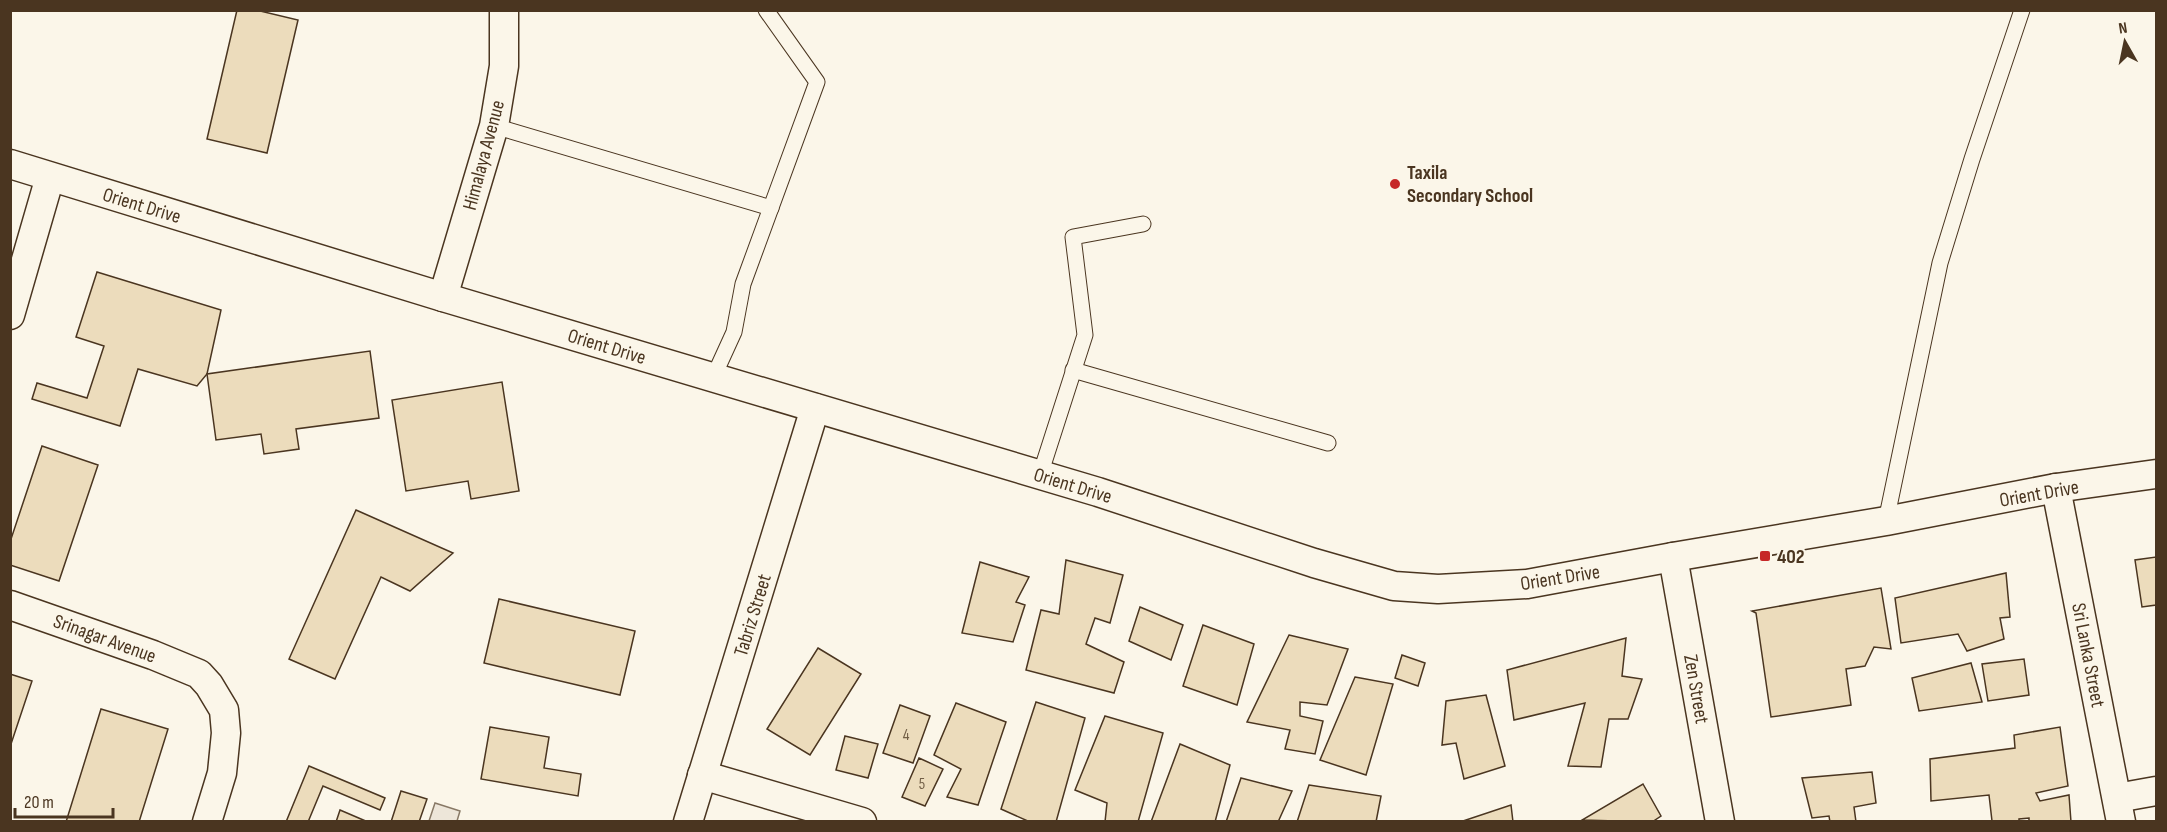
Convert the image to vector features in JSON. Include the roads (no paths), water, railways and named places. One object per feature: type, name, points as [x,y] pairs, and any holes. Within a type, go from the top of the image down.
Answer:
[{"type":"street","name":"Himalaya Avenue","points":[[443,297],[494,126],[504,66],[504,10]]},
{"type":"street","name":"Orient Drive","points":[[10,164],[443,297],[1040,475],[1314,563],[1394,586],[1438,589],[1527,584],[1886,521],[2056,488],[2157,474]]},
{"type":"street","points":[[10,315],[50,177]]},
{"type":"street","name":"Tabriz Street","points":[[688,822],[815,408]]},
{"type":"street","name":"Sri Lanka Street","points":[[2056,488],[2119,810]]},
{"type":"street","name":"Zen Street","points":[[1673,557],[1720,822]]},
{"type":"street","name":"Srinagar Avenue","points":[[10,605],[153,655],[199,674],[219,698],[224,710],[226,733],[222,773],[207,822]]},
{"type":"street","points":[[702,775],[862,822]]},
{"type":"street","points":[[2119,810],[2157,791]]},
{"type":"lane","points":[[713,378],[734,332],[742,284],[817,82],[766,10]]},
{"type":"lane","points":[[1886,521],[1940,263],[2022,10]]},
{"type":"lane","points":[[494,126],[771,208]]},
{"type":"lane","points":[[1040,475],[1085,335],[1073,237],[1143,224]]},
{"type":"lane","points":[[1073,370],[1328,443]]},
{"type":"place","name":"Taxila Secondary School","points":[[1395,184]]},
{"type":"place","name":"402","points":[[1765,556]]}]
